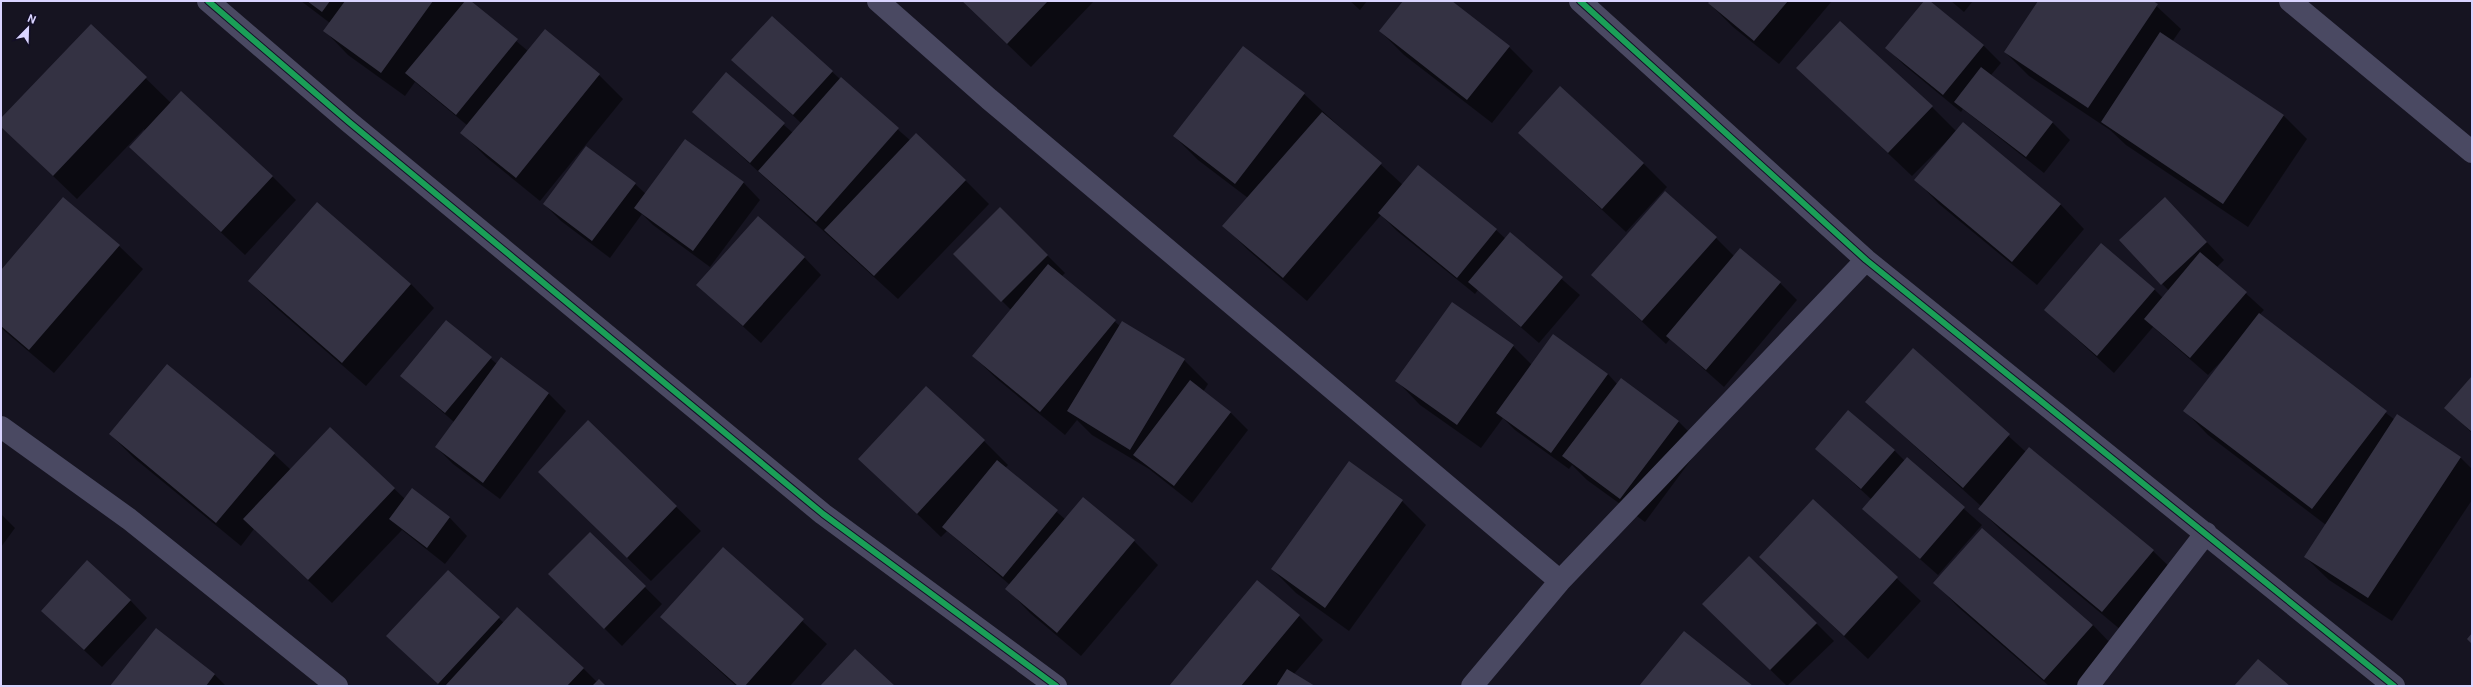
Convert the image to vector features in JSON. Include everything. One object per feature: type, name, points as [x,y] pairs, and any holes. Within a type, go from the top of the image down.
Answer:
[{"type":"street","points":[[208,1],[349,122],[823,514],[1056,686]]},
{"type":"street","points":[[878,1],[989,99],[1560,581]]},
{"type":"street","points":[[1580,1],[1866,260],[2394,686]]},
{"type":"street","points":[[2294,2],[2472,152]]},
{"type":"street","points":[[1472,686],[1560,581],[1866,260]]},
{"type":"street","points":[[1,427],[129,519],[337,686]]},
{"type":"street","points":[[2088,686],[2206,533]]},
{"type":"building","points":[[307,1],[330,1],[322,12]]},
{"type":"building","points":[[345,1],[433,1],[381,73],[323,31]]},
{"type":"building","points":[[465,1],[471,1],[518,39],[456,115],[405,73]]},
{"type":"building","points":[[962,1],[1048,1],[1007,44]]},
{"type":"building","points":[[1403,1],[1452,1],[1510,46],[1467,100],[1379,31]]},
{"type":"building","points":[[1710,1],[1788,1],[1754,41],[1708,3]]},
{"type":"building","points":[[1924,1],[1930,1],[1984,45],[1943,95],[1885,48]]},
{"type":"building","points":[[2038,1],[2153,1],[2158,4],[2088,108],[2004,52]]},
{"type":"building","points":[[772,16],[833,71],[793,115],[731,60]]},
{"type":"building","points":[[1840,21],[1933,106],[1888,153],[1796,68]]},
{"type":"building","points":[[91,24],[147,77],[53,176],[1,127],[1,118]]},
{"type":"building","points":[[545,29],[600,74],[516,178],[460,133]]},
{"type":"building","points":[[2160,32],[2284,115],[2223,204],[2101,122]]},
{"type":"building","points":[[1243,46],[1305,93],[1235,184],[1173,136]]},
{"type":"building","points":[[1981,67],[2053,122],[2026,157],[1954,102]]},
{"type":"building","points":[[726,72],[785,123],[750,163],[692,112]]},
{"type":"building","points":[[841,77],[899,128],[816,222],[758,171]]},
{"type":"building","points":[[1560,86],[1644,163],[1602,209],[1518,133]]},
{"type":"building","points":[[181,91],[273,176],[221,232],[129,147]]},
{"type":"building","points":[[1322,112],[1382,163],[1283,278],[1222,226]]},
{"type":"building","points":[[1963,122],[2061,204],[2012,262],[1914,180]]},
{"type":"building","points":[[916,133],[966,180],[874,276],[824,230]]},
{"type":"building","points":[[685,139],[744,182],[693,251],[634,208]]},
{"type":"building","points":[[586,146],[636,183],[592,241],[543,204]]},
{"type":"building","points":[[1418,165],[1497,229],[1457,278],[1378,213]]},
{"type":"building","points":[[1665,191],[1717,237],[1642,321],[1591,275]]},
{"type":"building","points":[[63,197],[120,245],[29,350],[1,326],[1,270]]},
{"type":"building","points":[[2165,197],[2207,242],[2161,285],[2119,240]]},
{"type":"building","points":[[317,202],[411,284],[342,363],[248,281]]},
{"type":"building","points":[[1000,207],[1048,255],[1001,302],[953,254]]},
{"type":"building","points":[[758,216],[805,257],[743,326],[696,285]]},
{"type":"building","points":[[1510,232],[1563,277],[1521,327],[1468,282]]},
{"type":"building","points":[[2101,243],[2155,289],[2097,356],[2044,310]]},
{"type":"building","points":[[1740,248],[1781,282],[1706,370],[1666,336]]},
{"type":"building","points":[[2200,252],[2247,292],[2190,358],[2144,319]]},
{"type":"building","points":[[1048,264],[1116,320],[1040,412],[972,356]]},
{"type":"building","points":[[1452,302],[1514,345],[1457,425],[1395,381]]},
{"type":"building","points":[[2259,313],[2387,411],[2312,509],[2183,411]]},
{"type":"building","points":[[446,320],[492,357],[445,413],[400,376]]},
{"type":"building","points":[[1122,321],[1185,359],[1130,450],[1067,411]]},
{"type":"building","points":[[1553,334],[1608,374],[1551,453],[1496,413]]},
{"type":"building","points":[[1913,348],[2010,434],[1963,488],[1865,402]]},
{"type":"building","points":[[501,357],[549,393],[483,483],[435,447]]},
{"type":"building","points":[[167,364],[275,453],[216,523],[109,434]]},
{"type":"building","points":[[2472,376],[2472,432],[2444,408]]},
{"type":"building","points":[[1621,378],[1679,421],[1620,499],[1562,456]]},
{"type":"building","points":[[1190,380],[1231,412],[1174,486],[1133,455]]},
{"type":"building","points":[[926,386],[985,440],[917,514],[858,459]]},
{"type":"building","points":[[1848,410],[1895,450],[1861,489],[1815,449]]},
{"type":"building","points":[[2397,414],[2461,457],[2368,598],[2304,557]]},
{"type":"building","points":[[588,420],[677,506],[627,558],[538,472]]},
{"type":"building","points":[[330,427],[395,488],[308,580],[243,519]]},
{"type":"building","points":[[2029,447],[2154,550],[2102,612],[1978,509]]},
{"type":"building","points":[[1907,457],[1965,507],[1920,559],[1862,509]]},
{"type":"building","points":[[997,460],[1058,510],[1003,577],[942,527]]},
{"type":"building","points":[[1349,461],[1403,500],[1325,608],[1271,569]]},
{"type":"building","points":[[412,488],[450,517],[427,548],[389,519]]},
{"type":"building","points":[[1083,497],[1135,540],[1057,633],[1005,589]]},
{"type":"building","points":[[1813,499],[1898,577],[1844,636],[1759,557]]},
{"type":"building","points":[[1982,528],[2093,625],[2044,680],[1933,583]]},
{"type":"building","points":[[590,532],[646,586],[604,629],[548,574]]},
{"type":"building","points":[[723,547],[804,619],[745,686],[738,686],[660,617]]},
{"type":"building","points":[[1749,556],[1817,623],[1770,670],[1702,604]]},
{"type":"building","points":[[87,560],[131,600],[84,650],[41,611]]},
{"type":"building","points":[[448,570],[500,617],[438,684],[386,636]]},
{"type":"building","points":[[1257,580],[1300,615],[1241,686],[1169,686]]},
{"type":"building","points":[[517,607],[584,668],[567,686],[445,686]]},
{"type":"building","points":[[156,628],[215,674],[206,686],[110,686]]},
{"type":"building","points":[[1684,631],[1753,686],[1639,686]]},
{"type":"building","points":[[2472,633],[2472,644],[2467,639]]},
{"type":"building","points":[[855,649],[895,686],[820,686]]},
{"type":"building","points":[[2258,659],[2290,686],[2234,686]]},
{"type":"building","points":[[1287,669],[1315,686],[1276,686]]},
{"type":"building","points":[[599,679],[606,686],[592,686]]},
{"type":"cycle path","points":[[208,1],[349,122],[823,514],[1056,686]]},
{"type":"cycle path","points":[[1580,1],[1866,260],[2394,686]]}]
